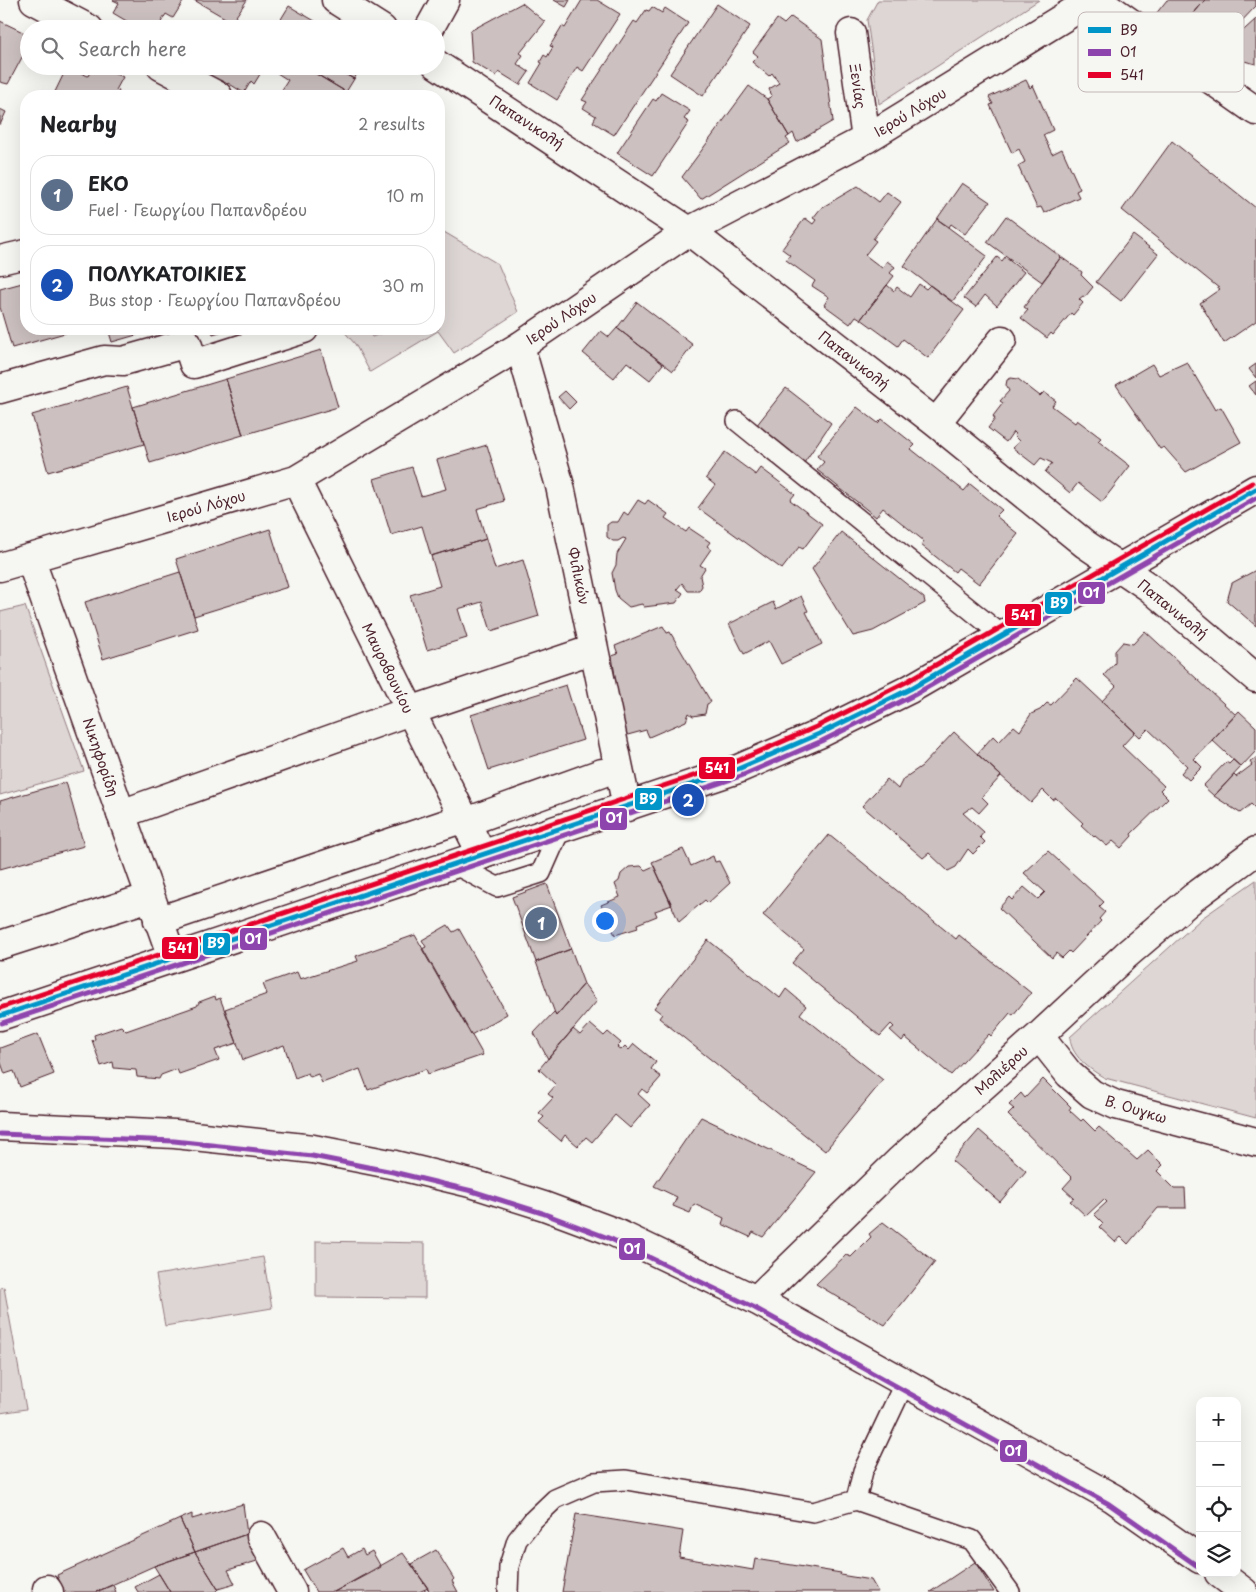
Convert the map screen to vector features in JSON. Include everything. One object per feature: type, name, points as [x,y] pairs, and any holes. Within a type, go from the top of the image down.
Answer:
[{"type":"street","points":[[34,0],[72,20]]},
{"type":"street","points":[[336,0],[368,20]]},
{"type":"street","points":[[434,20],[446,0]]},
{"type":"street","name":"Ιερού Λόχου","points":[[0,567],[296,480],[520,346],[689,231],[866,139],[1092,0]]},
{"type":"street","points":[[1098,0],[1115,12]]},
{"type":"street","name":"Ξενίας","points":[[851,32],[866,139]]},
{"type":"street","name":"Παπανικολή","points":[[445,70],[689,231],[936,423],[1085,544],[1150,588],[1256,678]]},
{"type":"street","points":[[178,75],[207,90]]},
{"type":"street","points":[[1229,92],[1256,111]]},
{"type":"street","points":[[0,260],[20,255]]},
{"type":"street","points":[[0,389],[104,360],[123,361],[187,343],[194,364],[285,335]]},
{"type":"street","points":[[936,423],[1002,340]]},
{"type":"street","name":"Φιλικών","points":[[520,346],[560,486],[627,807]]},
{"type":"street","name":"Μαυροβουνίου","points":[[296,480],[482,854]]},
{"type":"street","points":[[0,1016],[738,769],[819,734],[910,689],[1256,489]]},
{"type":"street","name":"Νικηφορίδη","points":[[30,558],[172,957]]},
{"type":"street","points":[[121,814],[410,711],[594,650]]},
{"type":"street","points":[[0,945],[154,909],[465,820],[602,773]]},
{"type":"street","name":"Μολιέρου","points":[[756,1300],[899,1161],[1039,1036],[1126,955],[1194,897],[1256,851]]},
{"type":"street","name":"Β. Ουγκω","points":[[1039,1036],[1069,1074],[1092,1094],[1116,1106],[1256,1142]]},
{"type":"street","points":[[0,1126],[175,1134],[313,1149],[395,1165],[474,1184],[544,1206],[614,1232],[756,1300],[904,1384],[1113,1498],[1196,1556]]},
{"type":"street","points":[[261,1536],[292,1592]]},
{"type":"street","points":[[1224,1577],[1244,1592]]},
{"type":"lane","points":[[737,421],[1004,636]]},
{"type":"lane","points":[[454,864],[497,888],[541,873],[560,830]]},
{"type":"lane","points":[[856,1500],[863,1470],[904,1384]]},
{"type":"lane","points":[[508,1592],[509,1566],[517,1540],[533,1520],[555,1500],[594,1482],[626,1480],[813,1512],[856,1500],[972,1540],[1010,1592]]},
{"type":"shaded area","points":[[878,0],[1039,0],[879,104],[867,20]]},
{"type":"shaded area","points":[[445,233],[498,264],[518,312],[454,353],[441,335],[445,335]]},
{"type":"shaded area","points":[[347,335],[371,335],[372,337],[378,335],[431,335],[370,372],[355,344]]},
{"type":"shaded area","points":[[25,606],[84,771],[0,795],[0,612]]},
{"type":"shaded area","points":[[1256,880],[1256,1118],[1105,1078],[1093,1071],[1077,1056],[1073,1050],[1070,1037],[1202,918]]},
{"type":"shaded area","points":[[316,1241],[425,1243],[425,1298],[316,1297]]},
{"type":"shaded area","points":[[263,1257],[272,1308],[165,1326],[156,1275]]},
{"type":"shaded area","points":[[4,1287],[26,1409],[0,1413],[0,1288]]},
{"type":"building","points":[[113,0],[179,0],[183,2],[173,18],[166,14],[162,20],[125,20],[113,13],[119,3]]},
{"type":"building","points":[[194,0],[247,0],[233,20],[229,20]]},
{"type":"building","points":[[554,0],[570,0],[566,7]]},
{"type":"building","points":[[582,0],[597,0],[620,14],[583,71],[577,67],[557,100],[530,83],[542,63],[540,62],[544,55],[547,57],[553,47],[550,46],[562,26],[565,28]]},
{"type":"building","points":[[1167,0],[1205,0],[1195,12],[1157,12]]},
{"type":"building","points":[[1205,0],[1256,0],[1256,6],[1244,19],[1244,12],[1195,12]]},
{"type":"building","points":[[522,3],[545,22],[520,53],[523,55],[517,64],[529,72],[520,85],[499,72],[496,76],[472,62],[470,31]]},
{"type":"building","points":[[717,4],[750,26],[703,96],[670,74]]},
{"type":"building","points":[[289,6],[313,20],[280,20]]},
{"type":"building","points":[[652,7],[662,13],[665,8],[688,23],[614,135],[593,122],[596,116],[583,108],[587,102],[582,100],[634,21],[637,23],[646,10],[649,11]]},
{"type":"building","points":[[791,17],[822,39],[833,121],[797,142],[793,133],[789,136],[767,99],[772,96],[769,89],[779,83],[772,73],[769,76],[752,62],[758,56],[753,52],[777,19],[784,24]]},
{"type":"building","points":[[1256,19],[1256,64],[1244,61],[1244,30]]},
{"type":"building","points":[[0,21],[20,31],[20,61],[8,84],[0,82]]},
{"type":"building","points":[[63,75],[119,75],[123,77],[116,90],[56,90]]},
{"type":"building","points":[[207,75],[260,75],[254,84],[251,81],[246,90],[239,90],[228,83],[226,86]]},
{"type":"building","points":[[280,75],[318,75],[343,90],[282,90],[288,80]]},
{"type":"building","points":[[318,75],[347,75],[354,79],[347,90],[343,90]]},
{"type":"building","points":[[347,75],[356,75],[354,79]]},
{"type":"building","points":[[1026,80],[1030,88],[1033,85],[1053,130],[1043,135],[1052,154],[1062,149],[1080,189],[1076,191],[1079,197],[1044,213],[1041,207],[1037,208],[1018,166],[1025,162],[1019,149],[1012,153],[990,105],[993,104],[989,97]]},
{"type":"building","points":[[749,86],[767,99],[789,136],[786,138],[790,143],[701,199],[682,177]]},
{"type":"building","points":[[661,93],[690,111],[684,119],[689,122],[653,176],[617,153],[653,99],[656,101]]},
{"type":"building","points":[[0,109],[6,112],[0,125]]},
{"type":"building","points":[[1172,141],[1256,208],[1256,321],[1224,343],[1200,303],[1220,289],[1122,210]]},
{"type":"building","points":[[962,183],[990,202],[965,234],[951,224],[949,227],[937,219]]},
{"type":"building","points":[[858,186],[879,202],[887,192],[901,202],[873,239],[876,241],[865,255],[882,268],[887,261],[895,267],[890,273],[894,276],[861,319],[856,316],[850,324],[824,305],[829,297],[812,286],[815,281],[786,260],[790,255],[782,249],[805,218],[813,224],[816,220],[813,218],[821,208]]},
{"type":"building","points":[[1006,216],[1061,257],[1042,282],[987,242]]},
{"type":"building","points":[[937,219],[987,256],[952,302],[904,266]]},
{"type":"building","points":[[1133,235],[1158,254],[1121,301],[1096,282]]},
{"type":"building","points":[[997,257],[1002,261],[1005,257],[1024,272],[997,306],[985,295],[976,307],[964,298]]},
{"type":"building","points":[[1061,257],[1082,272],[1081,275],[1093,287],[1085,297],[1083,296],[1079,299],[1083,303],[1073,315],[1071,313],[1053,335],[1051,333],[1047,338],[1021,318],[1028,310],[1024,307]]},
{"type":"building","points":[[20,284],[20,335],[58,335],[12,348],[0,307],[0,289]]},
{"type":"building","points":[[919,284],[926,289],[930,285],[964,310],[928,358],[903,339],[898,346],[861,319],[887,285],[894,291],[897,287],[910,297]]},
{"type":"building","points":[[637,302],[693,345],[673,371],[617,328]]},
{"type":"building","points":[[617,328],[663,364],[650,380],[627,362],[614,378],[583,353],[601,331],[609,337]]},
{"type":"building","points":[[110,335],[136,335],[112,342]]},
{"type":"building","points":[[321,350],[338,407],[243,435],[226,379]]},
{"type":"building","points":[[1187,362],[1215,410],[1221,407],[1241,442],[1186,472],[1164,447],[1160,449],[1116,385],[1152,364],[1159,375]]},
{"type":"building","points":[[1256,364],[1256,378],[1249,369]]},
{"type":"building","points":[[1011,378],[1018,379],[1040,396],[1044,392],[1056,401],[1052,406],[1075,423],[1077,420],[1101,438],[1098,441],[1130,466],[1102,502],[1078,483],[1070,493],[1045,472],[1052,463],[1041,458],[1035,465],[1013,448],[1019,441],[1013,432],[1006,442],[988,428],[995,419],[993,416],[1003,403],[1000,401],[1009,391],[1006,385],[1007,380]]},
{"type":"building","points":[[226,379],[243,435],[150,463],[133,407]]},
{"type":"building","points":[[1256,381],[1256,395],[1249,386]]},
{"type":"building","points":[[127,387],[144,444],[48,472],[32,415]]},
{"type":"building","points":[[786,388],[831,423],[804,463],[756,426]]},
{"type":"building","points":[[565,391],[576,402],[569,409],[558,397]]},
{"type":"building","points":[[857,407],[878,423],[882,419],[915,445],[911,449],[964,491],[970,484],[1002,510],[996,516],[1018,534],[979,584],[958,568],[955,572],[921,545],[924,541],[883,508],[876,517],[817,470],[824,462],[817,456]]},
{"type":"building","points":[[487,445],[504,501],[477,509],[486,539],[431,556],[422,526],[391,535],[374,479],[412,467],[421,496],[446,489],[437,460]]},
{"type":"building","points":[[725,452],[756,475],[761,468],[795,494],[790,500],[822,524],[803,549],[799,547],[782,569],[698,508],[715,485],[706,478]]},
{"type":"building","points":[[638,500],[645,504],[648,500],[668,514],[665,518],[686,532],[689,528],[710,542],[707,546],[711,549],[700,565],[705,568],[700,576],[702,586],[699,591],[688,591],[682,583],[677,589],[683,593],[676,603],[644,607],[642,604],[629,607],[618,598],[615,590],[612,573],[616,565],[617,554],[626,539],[613,541],[607,537],[607,525],[611,522],[618,522],[624,512],[628,515]]},
{"type":"building","points":[[270,529],[288,587],[194,616],[176,559]]},
{"type":"building","points":[[841,532],[924,598],[925,603],[873,631],[853,636],[812,569]]},
{"type":"building","points":[[486,539],[495,569],[523,560],[539,616],[491,631],[482,602],[458,609],[467,638],[427,650],[410,595],[440,586],[431,556]]},
{"type":"building","points":[[1256,570],[1256,626],[1227,601],[1232,583]]},
{"type":"building","points":[[180,572],[198,629],[103,659],[85,602]]},
{"type":"building","points":[[801,596],[808,611],[806,612],[822,644],[781,664],[769,641],[744,654],[729,624],[773,602],[776,609]]},
{"type":"building","points":[[663,626],[667,633],[670,632],[711,702],[707,704],[705,714],[693,716],[689,713],[686,721],[649,737],[646,730],[624,736],[612,656],[618,654],[615,646]]},
{"type":"building","points":[[1145,631],[1236,715],[1194,759],[1202,767],[1189,780],[1181,773],[1187,766],[1148,729],[1140,737],[1102,701],[1116,686],[1104,675],[1115,663],[1115,651],[1123,642],[1133,644]]},
{"type":"building","points":[[1077,678],[1135,732],[1122,746],[1164,786],[1160,790],[1168,798],[1131,834],[1132,836],[1121,848],[1113,841],[1107,846],[1094,837],[1081,825],[1083,823],[1056,798],[1053,800],[1043,790],[1031,803],[977,754],[993,736],[999,742],[1014,726],[1020,731],[1031,714],[1040,710],[1047,703],[1051,705]]},
{"type":"building","points":[[566,685],[583,740],[489,770],[471,715]]},
{"type":"building","points":[[1239,711],[1256,727],[1256,751],[1241,767],[1212,740]]},
{"type":"building","points":[[954,732],[1001,776],[982,797],[988,803],[979,813],[972,807],[963,813],[984,832],[980,837],[985,842],[973,854],[968,849],[956,867],[948,871],[929,853],[923,858],[862,806],[887,779],[898,789],[903,779],[922,766]]},
{"type":"building","points":[[1256,758],[1256,809],[1251,804],[1240,813],[1214,796],[1234,775],[1236,777],[1252,765],[1250,762]]},
{"type":"building","points":[[1233,760],[1241,767],[1214,796],[1203,786],[1226,762],[1229,764]]},
{"type":"building","points":[[66,782],[84,846],[0,869],[0,801]]},
{"type":"building","points":[[829,835],[956,939],[959,935],[1031,993],[1013,1015],[1010,1013],[991,1036],[989,1034],[951,1075],[905,1037],[902,1041],[890,1030],[894,1027],[891,1024],[880,1036],[792,963],[804,949],[763,915]]},
{"type":"building","points":[[683,849],[691,866],[713,856],[715,862],[719,861],[730,883],[708,903],[705,900],[679,922],[652,862]]},
{"type":"building","points":[[1048,851],[1104,902],[1099,907],[1105,912],[1099,919],[1101,921],[1071,953],[1069,951],[1062,958],[1056,953],[1052,958],[999,908],[1009,897],[1012,900],[1024,887],[1038,899],[1045,892],[1024,873]]},
{"type":"building","points":[[641,866],[645,870],[654,866],[672,905],[655,911],[657,916],[637,924],[638,928],[615,935],[601,905],[620,897],[615,884],[619,881],[621,874],[629,867]]},
{"type":"building","points":[[547,884],[571,949],[536,962],[512,897]]},
{"type":"building","points":[[448,925],[453,932],[459,929],[507,1014],[471,1035],[422,949],[426,947],[422,940]]},
{"type":"building","points":[[415,935],[483,1055],[428,1074],[426,1069],[368,1090],[360,1069],[322,1083],[318,1074],[310,1077],[308,1073],[295,1078],[284,1045],[243,1060],[225,1009],[267,994],[263,984],[297,972],[300,979],[358,961],[356,956]]},
{"type":"building","points":[[708,940],[780,998],[786,989],[806,1006],[800,1014],[883,1080],[825,1151],[659,1018],[662,1014],[654,1008]]},
{"type":"building","points":[[571,949],[584,984],[556,1016],[536,962]]},
{"type":"building","points":[[584,984],[597,1001],[548,1059],[534,1033],[554,1012],[556,1016]]},
{"type":"building","points":[[215,996],[216,1000],[220,998],[237,1043],[215,1050],[219,1060],[179,1074],[177,1069],[161,1075],[159,1079],[137,1077],[136,1070],[114,1068],[113,1062],[101,1066],[92,1040],[95,1039],[94,1035],[121,1026],[126,1031],[197,1006],[199,1002]]},
{"type":"building","points":[[590,1024],[604,1036],[608,1032],[621,1043],[617,1047],[621,1050],[625,1046],[629,1050],[634,1044],[656,1062],[651,1069],[661,1077],[647,1093],[642,1089],[638,1094],[650,1105],[630,1128],[615,1115],[592,1142],[586,1137],[578,1146],[565,1135],[561,1141],[539,1122],[544,1117],[539,1113],[553,1098],[548,1094],[556,1085],[539,1069],[573,1029],[580,1035]]},
{"type":"building","points":[[38,1034],[54,1074],[20,1087],[14,1071],[5,1074],[0,1060],[0,1048]]},
{"type":"building","points":[[1043,1079],[1071,1107],[1069,1110],[1081,1121],[1083,1119],[1095,1131],[1099,1127],[1137,1160],[1148,1150],[1163,1165],[1157,1171],[1174,1188],[1185,1188],[1186,1208],[1158,1208],[1128,1244],[1121,1237],[1115,1242],[1099,1227],[1103,1223],[1094,1214],[1107,1202],[1104,1199],[1086,1216],[1070,1201],[1074,1198],[1063,1188],[1072,1178],[1008,1115],[1014,1109],[1009,1105],[1021,1093],[1025,1098]]},
{"type":"building","points":[[701,1117],[816,1172],[763,1237],[753,1232],[750,1237],[722,1224],[724,1218],[694,1204],[690,1213],[673,1206],[677,1197],[654,1186]]},
{"type":"building","points":[[979,1130],[1026,1171],[1000,1202],[952,1161]]},
{"type":"building","points":[[883,1222],[935,1262],[885,1325],[816,1284],[846,1255],[851,1257],[871,1237],[869,1234]]},
{"type":"building","points":[[243,1504],[247,1534],[195,1552],[180,1519],[192,1514],[192,1519]]},
{"type":"building","points":[[576,1514],[683,1531],[679,1557],[753,1570],[755,1559],[841,1573],[840,1575],[871,1580],[878,1592],[562,1592]]},
{"type":"building","points":[[180,1519],[195,1552],[154,1566],[96,1592],[64,1592],[57,1575]]},
{"type":"building","points":[[247,1534],[257,1561],[228,1570],[235,1584],[218,1589],[195,1552]]},
{"type":"building","points":[[343,1548],[348,1557],[362,1549],[365,1555],[372,1551],[381,1567],[334,1592],[316,1592],[303,1570]]},
{"type":"building","points":[[436,1550],[454,1579],[452,1581],[458,1592],[430,1592],[411,1564]]},
{"type":"building","points":[[195,1552],[218,1589],[215,1592],[170,1592],[154,1566]]},
{"type":"building","points":[[403,1553],[428,1588],[419,1592],[334,1592]]},
{"type":"building","points":[[975,1562],[994,1592],[930,1592]]},
{"type":"building","points":[[159,1574],[170,1592],[138,1592],[135,1587]]},
{"type":"building","points":[[113,1585],[116,1592],[96,1592]]},
{"type":"transit line","name":"541","points":[[0,1008],[735,762],[816,727],[906,682],[1252,483]]},
{"type":"transit line","name":"Β9","points":[[0,1016],[738,769],[819,734],[910,689],[1256,489]]},
{"type":"transit line","name":"01","points":[[2,1023],[741,776],[822,741],[914,695],[1256,498]]},
{"type":"transit line","name":"01","points":[[0,1134],[174,1141],[312,1156],[393,1172],[472,1191],[542,1213],[611,1239],[753,1307],[1109,1504],[1196,1565]]},
{"type":"place","name":"ΠΟΛΥΚΑΤΟΙΚΙΕΣ","points":[[688,800]]},
{"type":"place","name":"EKO","points":[[541,923]]}]
